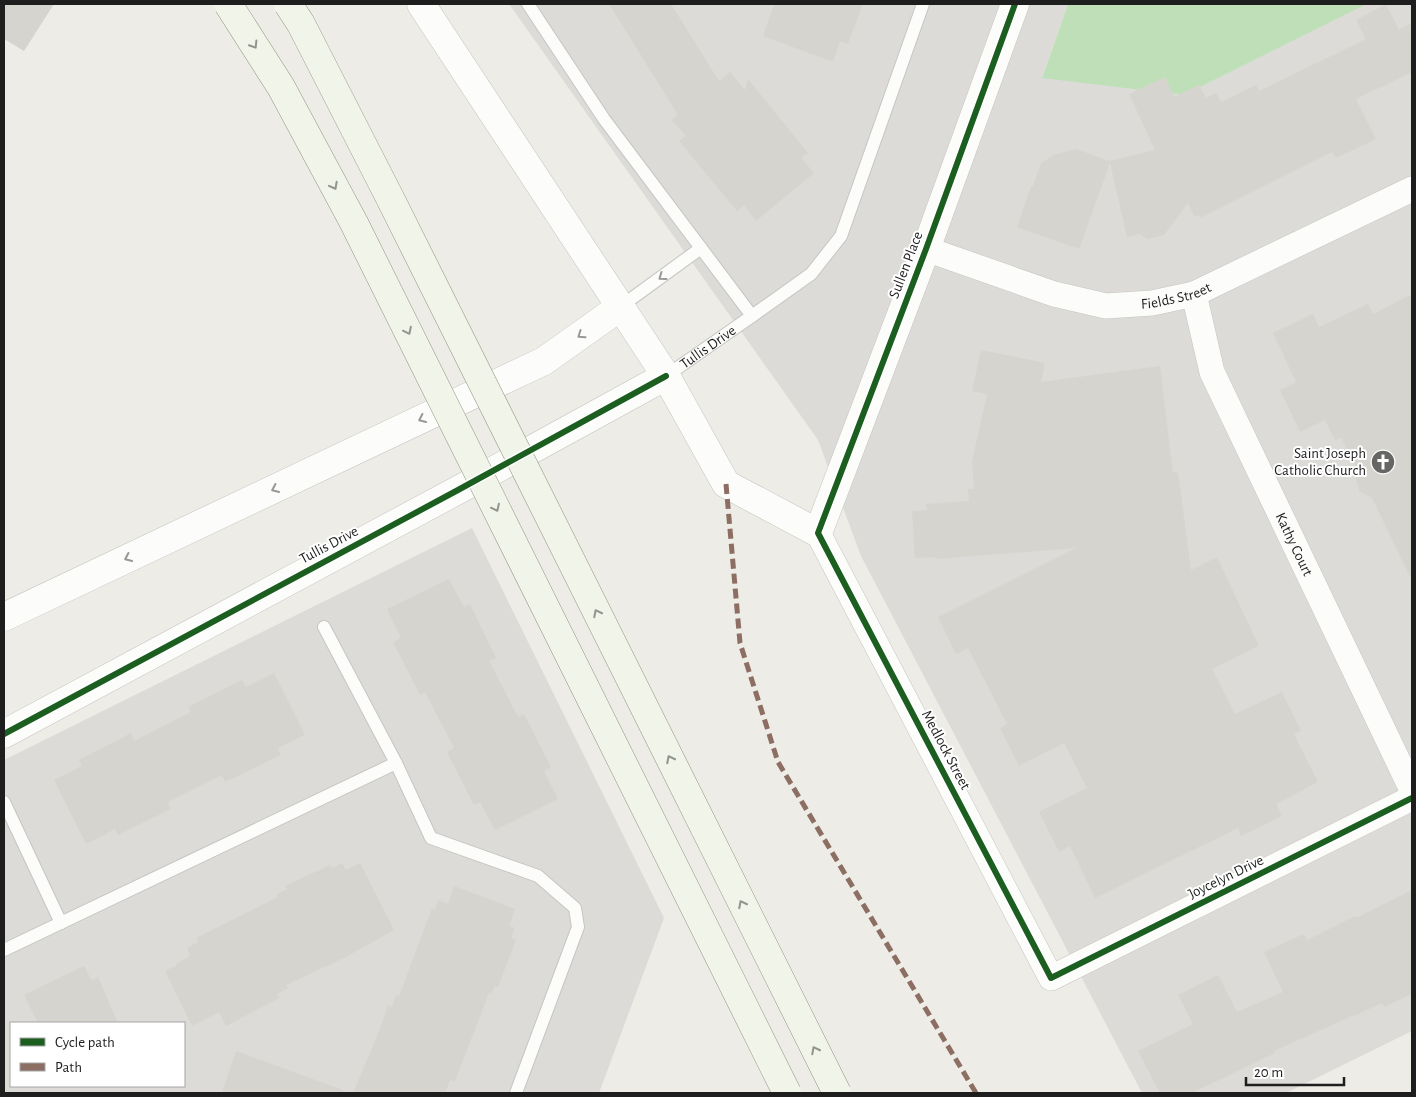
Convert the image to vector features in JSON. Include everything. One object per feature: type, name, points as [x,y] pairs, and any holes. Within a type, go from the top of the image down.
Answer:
[{"type":"main road","points":[[228,4],[281,87],[354,223],[787,1093]]},
{"type":"main road","points":[[288,4],[301,24],[390,198],[837,1093]]},
{"type":"street","points":[[421,4],[666,376],[726,484],[818,533]]},
{"type":"street","name":"Sullen Place","points":[[818,533],[926,248],[1015,4]]},
{"type":"street","name":"Fields Street","points":[[926,248],[1054,294],[1106,306],[1152,303],[1194,294],[1412,189]]},
{"type":"street","name":"Kathy Court","points":[[1194,294],[1212,372],[1412,790]]},
{"type":"street","points":[[4,617],[544,361],[620,307]]},
{"type":"street","name":"Tullis Drive","points":[[4,734],[666,376]]},
{"type":"street","name":"Medlock Street","points":[[818,533],[1051,978]]},
{"type":"street","name":"Joycelyn Drive","points":[[1051,978],[1412,798]]},
{"type":"lane","points":[[528,4],[604,119],[752,316]]},
{"type":"lane","name":"Tullis Drive","points":[[666,376],[811,274],[841,236],[923,4]]},
{"type":"lane","points":[[620,307],[701,248]]},
{"type":"lane","points":[[324,626],[396,763],[431,838],[538,876],[575,908],[578,927],[516,1093]]},
{"type":"lane","points":[[4,950],[396,763]]},
{"type":"lane","points":[[4,802],[61,923]]},
{"type":"shaded area","points":[[509,4],[1068,4],[1042,77],[1184,95],[1367,4],[1412,4],[1412,1031],[1286,1093],[1142,1093],[861,556],[818,440]]},
{"type":"shaded area","points":[[472,528],[664,918],[599,1093],[4,1093],[4,760]]},
{"type":"green space","points":[[1068,4],[1367,4],[1184,95],[1042,78]]},
{"type":"building","points":[[4,4],[54,4],[24,51],[4,39]]},
{"type":"building","points":[[609,4],[671,4],[719,81],[730,72],[745,90],[748,79],[808,153],[801,158],[814,173],[756,221],[744,205],[737,211],[679,141],[686,136],[672,120],[678,115]]},
{"type":"building","points":[[774,4],[863,4],[848,44],[840,41],[833,62],[763,36]]},
{"type":"building","points":[[1386,4],[1399,30],[1412,23],[1412,72],[1356,99],[1376,139],[1336,158],[1332,152],[1200,218],[1199,215],[1195,217],[1188,203],[1164,235],[1148,239],[1139,234],[1127,237],[1110,163],[1079,249],[1017,227],[1041,163],[1054,155],[1076,149],[1109,161],[1155,150],[1129,94],[1165,77],[1174,97],[1199,85],[1206,98],[1216,93],[1221,102],[1256,85],[1259,91],[1366,39],[1356,20]]},
{"type":"building","points":[[1412,294],[1412,581],[1372,498],[1359,491],[1355,465],[1341,437],[1335,440],[1325,420],[1300,432],[1280,390],[1296,382],[1273,333],[1313,314],[1319,327],[1368,304],[1373,314]]},
{"type":"building","points":[[981,350],[1045,363],[1041,382],[1160,366],[1173,473],[1178,472],[1191,570],[1217,557],[1259,646],[1212,669],[1235,714],[1282,692],[1301,731],[1294,734],[1318,782],[1276,804],[1282,816],[1241,836],[1238,828],[1095,898],[1070,846],[1059,852],[1039,812],[1087,788],[1064,743],[1019,766],[1000,728],[1007,724],[968,648],[956,654],[938,617],[1076,548],[936,559],[935,557],[915,558],[912,511],[927,510],[926,504],[969,501],[968,489],[974,489],[972,461],[987,394],[972,391]]},
{"type":"building","points":[[449,579],[464,607],[470,604],[496,658],[489,661],[518,717],[524,714],[551,767],[544,771],[558,799],[495,830],[480,802],[474,805],[447,752],[454,748],[425,692],[420,695],[393,642],[401,638],[387,609]]},
{"type":"building","points":[[274,673],[305,735],[278,748],[281,755],[225,782],[222,775],[168,802],[171,809],[118,835],[115,829],[86,844],[54,780],[82,766],[79,760],[131,733],[134,741],[191,712],[188,707],[242,680],[246,687]]},
{"type":"building","points":[[342,863],[346,870],[360,863],[394,930],[346,957],[286,985],[288,988],[277,994],[279,998],[226,1026],[219,1012],[192,1026],[165,971],[190,956],[187,948],[198,942],[196,938],[278,897],[277,894],[287,889],[285,886],[330,865],[332,868]]},
{"type":"building","points":[[454,886],[515,909],[509,926],[515,928],[511,938],[516,940],[498,987],[495,986],[491,994],[489,993],[455,1081],[450,1080],[445,1093],[353,1093],[388,1005],[392,1007],[396,995],[399,996],[432,908],[435,910],[438,900],[448,904]]},
{"type":"building","points":[[1412,890],[1412,994],[1384,1007],[1382,1003],[1274,1051],[1275,1053],[1192,1093],[1160,1093],[1138,1051],[1193,1024],[1178,995],[1218,975],[1237,1012],[1283,992],[1264,952],[1304,934],[1307,940]]},
{"type":"building","points":[[84,966],[92,981],[98,977],[118,1022],[38,1022],[24,995]]},
{"type":"building","points":[[236,1051],[343,1090],[343,1093],[222,1093]]},
{"type":"marked path","points":[[726,484],[740,643],[778,762],[976,1093]]},
{"type":"cycle path","points":[[1015,4],[926,249],[818,533],[1051,978],[1412,798]]},
{"type":"cycle path","points":[[4,734],[666,376]]},
{"type":"place","name":"Saint Joseph Catholic Church","points":[[1383,462]]}]
